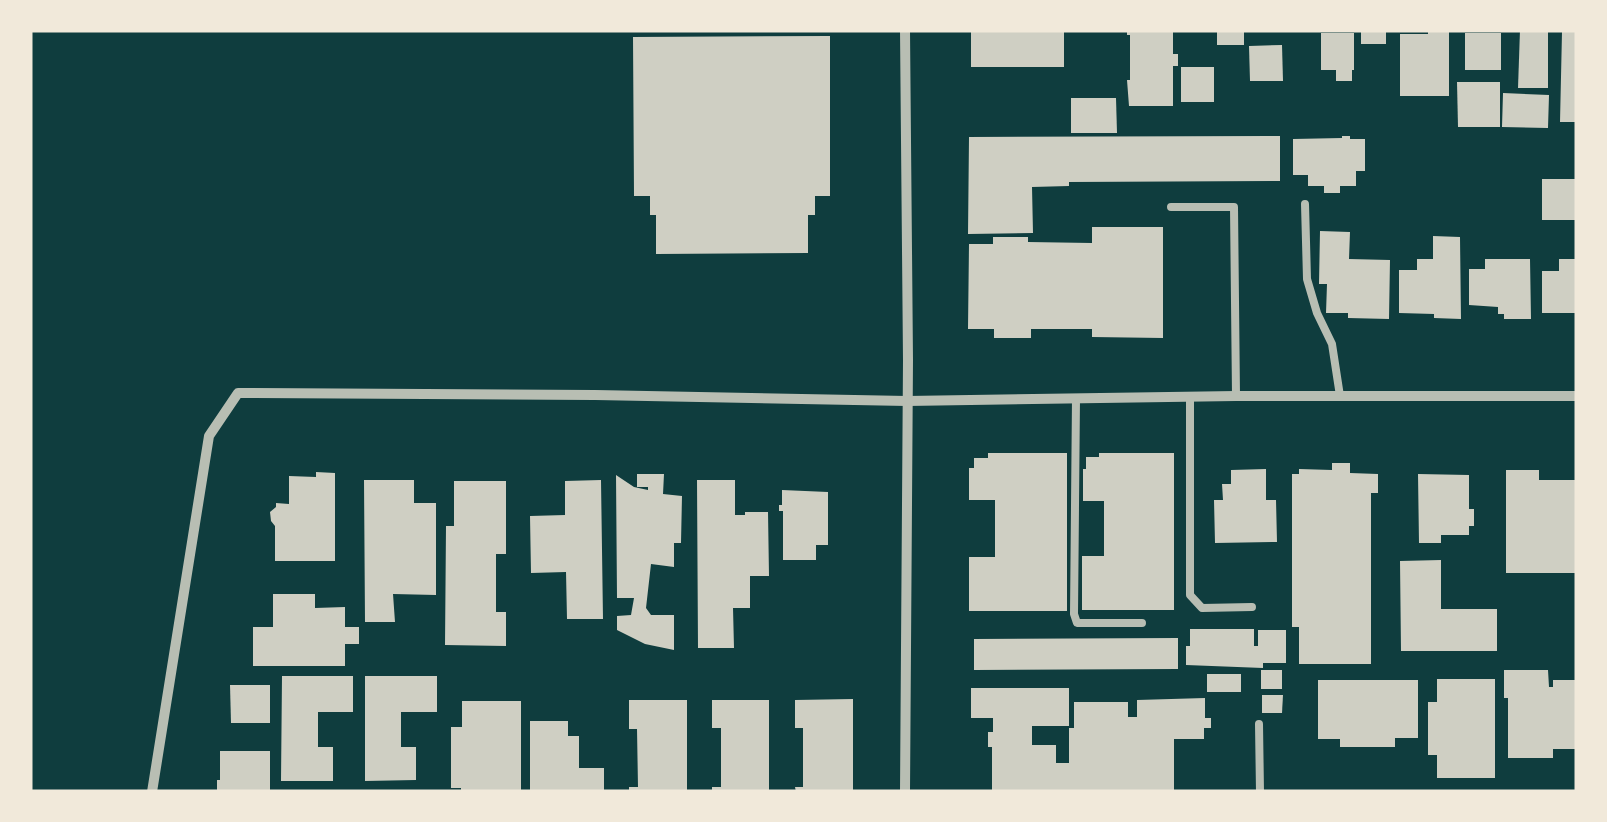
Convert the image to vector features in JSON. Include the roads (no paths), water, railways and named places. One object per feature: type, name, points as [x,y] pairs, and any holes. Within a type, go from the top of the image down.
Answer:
[{"type":"street","points":[[905,30],[905,792]]},
{"type":"street","points":[[152,792],[209,436],[238,394],[595,394],[908,400],[1577,396]]},
{"type":"lane","points":[[1305,204],[1306,279],[1332,344],[1340,396]]},
{"type":"lane","points":[[1171,207],[1234,208],[1236,396]]},
{"type":"lane","points":[[1190,396],[1190,595],[1202,608],[1252,607]]},
{"type":"lane","points":[[1076,398],[1074,614],[1077,623],[1142,623]]},
{"type":"lane","points":[[1259,724],[1260,792]]}]
